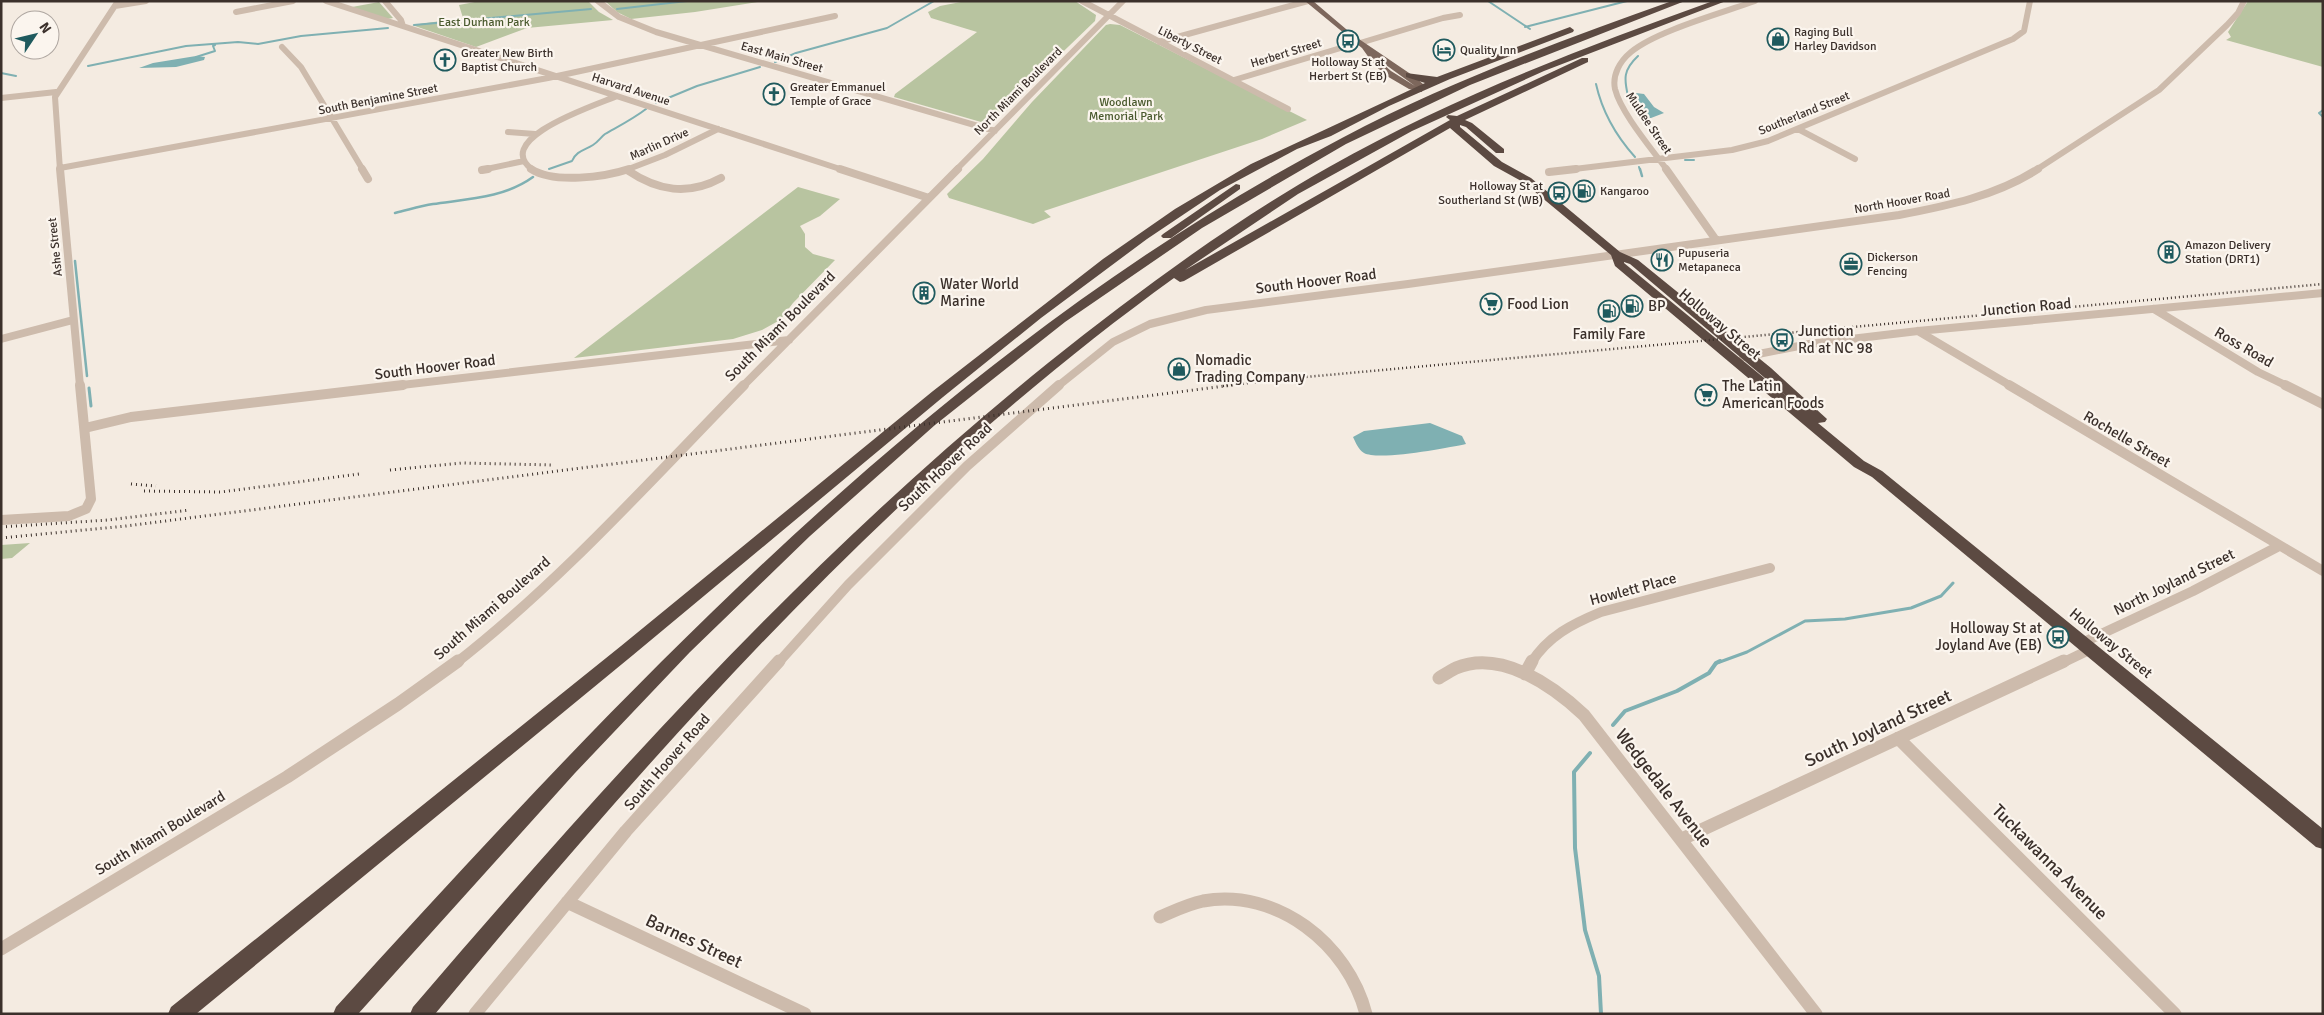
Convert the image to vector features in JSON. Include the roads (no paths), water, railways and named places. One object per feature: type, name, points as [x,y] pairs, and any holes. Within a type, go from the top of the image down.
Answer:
[{"type":"highway","points":[[1598,21],[1662,1]]},
{"type":"highway","points":[[1097,293],[1260,188],[1340,143],[1416,105],[1547,49],[1681,1]]},
{"type":"highway","points":[[421,1014],[590,816],[750,644],[884,512],[1000,408],[1053,364],[1167,276],[1235,229],[1328,172],[1456,105],[1560,60],[1722,1]]},
{"type":"highway","points":[[1053,364],[1210,259],[1455,121],[1608,50],[1686,18],[1705,7]]},
{"type":"highway","points":[[179,1014],[732,564],[934,396],[1110,258],[1162,222],[1221,185],[1288,149],[1444,79],[1578,27]]},
{"type":"highway","points":[[1409,76],[1424,80],[1444,79]]},
{"type":"highway","name":"Holloway Street","points":[[1418,90],[1455,121],[1469,125],[1525,173],[1527,180]]},
{"type":"highway","name":"Holloway Street","points":[[1455,121],[1455,128],[1513,175],[1527,180],[1616,254],[1634,262],[1748,356],[1868,462],[1877,474]]},
{"type":"highway","points":[[344,1014],[541,796],[641,692],[778,558],[858,484],[1019,350],[1097,293],[1197,213],[1273,164],[1334,130]]},
{"type":"highway","points":[[1430,135],[1444,133],[1466,137]]},
{"type":"highway","name":"Holloway Street","points":[[1616,254],[1619,264],[1858,464],[1877,474],[2323,841]]},
{"type":"main road","name":"Holloway Street","points":[[1308,1],[1362,45],[1381,55],[1419,84],[1418,90],[1406,86],[1370,56],[1362,45]]},
{"type":"street","points":[[1,98],[56,92],[117,4],[146,1]]},
{"type":"street","points":[[236,12],[293,1]]},
{"type":"street","name":"Harvard Avenue","points":[[326,1],[929,198]]},
{"type":"street","points":[[385,1],[401,20],[403,26]]},
{"type":"street","name":"East Main Street","points":[[598,1],[615,15],[633,24],[994,131]]},
{"type":"street","name":"Liberty Street","points":[[1082,1],[1288,109]]},
{"type":"street","name":"North Miami Boulevard","points":[[929,198],[1122,1]]},
{"type":"street","points":[[1159,42],[1308,1]]},
{"type":"street","name":"Muldee Street","points":[[1716,240],[1626,113],[1616,95],[1614,78],[1620,64],[1631,52],[1652,40],[1755,1]]},
{"type":"street","name":"Southerland Street","points":[[1549,172],[1748,147],[1798,129],[2019,35],[2026,28],[2030,1]]},
{"type":"street","name":"North Hoover Road","points":[[1616,254],[1938,208],[2008,186],[2059,156],[2159,90],[2227,25],[2238,13],[2244,1]]},
{"type":"street","name":"South Benjamine Street","points":[[60,168],[557,76],[834,16]]},
{"type":"street","points":[[1362,45],[1460,16]]},
{"type":"street","points":[[282,47],[301,67],[368,179]]},
{"type":"street","name":"Herbert Street","points":[[1234,80],[1344,47]]},
{"type":"street","name":"Ashe Street","points":[[1,520],[69,516],[86,509],[91,499],[73,320],[55,107],[56,92]]},
{"type":"street","points":[[482,170],[524,161],[523,155],[526,145],[536,134],[617,96]]},
{"type":"street","name":"Marlin Drive","points":[[524,161],[536,171],[555,176],[593,176],[627,170],[655,160],[718,128]]},
{"type":"street","points":[[1798,129],[1855,159]]},
{"type":"street","points":[[508,132],[536,134]]},
{"type":"street","points":[[627,170],[652,185],[668,190],[697,189],[721,178]]},
{"type":"street","name":"South Miami Boulevard","points":[[1,949],[349,737],[454,665],[512,617],[560,572],[929,198]]},
{"type":"street","name":"South Hoover Road","points":[[475,1014],[567,902],[715,730],[848,585],[912,519],[1022,416],[1113,342],[1150,324],[1192,312],[1408,284],[1616,254]]},
{"type":"street","name":"Junction Road","points":[[1733,359],[1809,344],[1918,331],[2323,293]]},
{"type":"street","name":"Ross Road","points":[[2154,309],[2258,372],[2323,404]]},
{"type":"street","points":[[1,339],[73,320]]},
{"type":"street","name":"Rochelle Street","points":[[1918,331],[2323,571]]},
{"type":"street","name":"South Hoover Road","points":[[84,428],[132,417],[789,340]]},
{"type":"street","name":"North Joyland Street","points":[[2086,646],[2280,546]]},
{"type":"street","name":"Howlett Place","points":[[1525,674],[1536,653],[1544,644],[1556,634],[1581,619],[1601,612],[1770,568]]},
{"type":"street","name":"South Joyland Street","points":[[1682,839],[1898,738],[2086,646]]},
{"type":"street","name":"Wedgedale Avenue","points":[[1439,678],[1447,671],[1469,664],[1500,667],[1525,674],[1559,692],[1584,715],[1816,1014]]},
{"type":"street","name":"Tuckawanna Avenue","points":[[1898,738],[2175,1014]]},
{"type":"street","points":[[1160,917],[1188,905],[1211,900],[1269,906],[1294,918],[1336,955],[1355,984],[1366,1014]]},
{"type":"street","name":"Barnes Street","points":[[567,902],[805,1014]]},
{"type":"water","points":[[196,56],[205,57],[204,60],[176,67],[139,68],[153,63]]},
{"type":"water","points":[[1633,94],[1644,94],[1654,107],[1664,113],[1651,118],[1644,118]]},
{"type":"water","points":[[1430,423],[1462,436],[1466,444],[1384,456],[1364,453],[1357,446],[1353,437],[1364,431]]},
{"type":"waterway","points":[[617,9],[687,1]]},
{"type":"waterway","points":[[775,62],[796,53],[887,28],[934,1]]},
{"type":"waterway","points":[[1488,1],[1526,27]]},
{"type":"waterway","points":[[1526,27],[1627,1]]},
{"type":"waterway","points":[[414,25],[591,9]]},
{"type":"waterway","points":[[1526,27],[1530,29]]},
{"type":"waterway","points":[[88,66],[186,46],[238,42],[258,44],[301,36],[388,28]]},
{"type":"waterway","points":[[196,57],[215,51],[213,46],[215,45]]},
{"type":"waterway","points":[[1628,96],[1626,85],[1627,70],[1638,56]]},
{"type":"waterway","points":[[656,103],[697,86],[760,67]]},
{"type":"waterway","points":[[1,73],[16,76]]},
{"type":"waterway","points":[[1596,84],[1602,104],[1611,123],[1635,157]]},
{"type":"waterway","points":[[549,169],[572,161],[578,153],[595,144],[605,134],[646,109]]},
{"type":"waterway","points":[[2323,110],[2319,113],[2323,117]]},
{"type":"waterway","points":[[1647,122],[1671,151]]},
{"type":"waterway","points":[[1685,160],[1694,160]]},
{"type":"waterway","points":[[1640,169],[1642,176]]},
{"type":"waterway","points":[[395,213],[428,205],[472,199],[498,193],[522,184],[533,177]]},
{"type":"waterway","points":[[75,261],[87,376]]},
{"type":"waterway","points":[[89,388],[91,406]]},
{"type":"waterway","points":[[1717,663],[1747,652],[1805,621],[1845,619],[1911,608],[1941,596],[1953,583]]},
{"type":"waterway","points":[[1613,725],[1625,711],[1677,691],[1709,673],[1716,663],[1720,661]]},
{"type":"waterway","points":[[1590,753],[1574,772],[1575,848],[1585,930],[1599,976],[1601,1014]]},
{"type":"railway","points":[[1223,386],[2323,284]]},
{"type":"railway","points":[[1,538],[126,526],[1233,385]]},
{"type":"railway","points":[[390,470],[462,463],[553,465]]},
{"type":"railway","points":[[144,491],[221,492],[359,474]]},
{"type":"railway","points":[[131,484],[156,486]]},
{"type":"railway","points":[[1,527],[108,520],[190,510]]},
{"type":"place","name":"Raging Bull Harley Davidson","points":[[1778,39]]},
{"type":"place","name":"Holloway St at Herbert St (EB)","points":[[1348,41]]},
{"type":"place","name":"Quality Inn","points":[[1444,50]]},
{"type":"place","name":"Greater New Birth Baptist Church","points":[[445,60]]},
{"type":"place","name":"Greater Emmanuel Temple of Grace","points":[[774,94]]},
{"type":"place","name":"Kangaroo","points":[[1584,191]]},
{"type":"place","name":"Holloway St at Southerland St (WB)","points":[[1559,193]]},
{"type":"place","name":"Amazon Delivery Station (DRT1)","points":[[2169,252]]},
{"type":"place","name":"Pupuseria Metapaneca","points":[[1662,260]]},
{"type":"place","name":"Dickerson Fencing","points":[[1851,264]]},
{"type":"place","name":"Water World Marine","points":[[924,293]]},
{"type":"place","name":"Food Lion","points":[[1491,304]]},
{"type":"place","name":"BP","points":[[1632,306]]},
{"type":"place","name":"Family Fare","points":[[1609,311]]},
{"type":"place","name":"Junction Rd at NC 98","points":[[1782,340]]},
{"type":"place","name":"Nomadic Trading Company","points":[[1179,369]]},
{"type":"place","name":"The Latin American Foods","points":[[1706,395]]},
{"type":"place","name":"Holloway St at Joyland Ave (EB)","points":[[2058,637]]},
{"type":"park label","name":"East Durham Park","points":[[484,22]]},
{"type":"park label","name":"Woodlawn Memorial Park","points":[[1126,109]]}]
